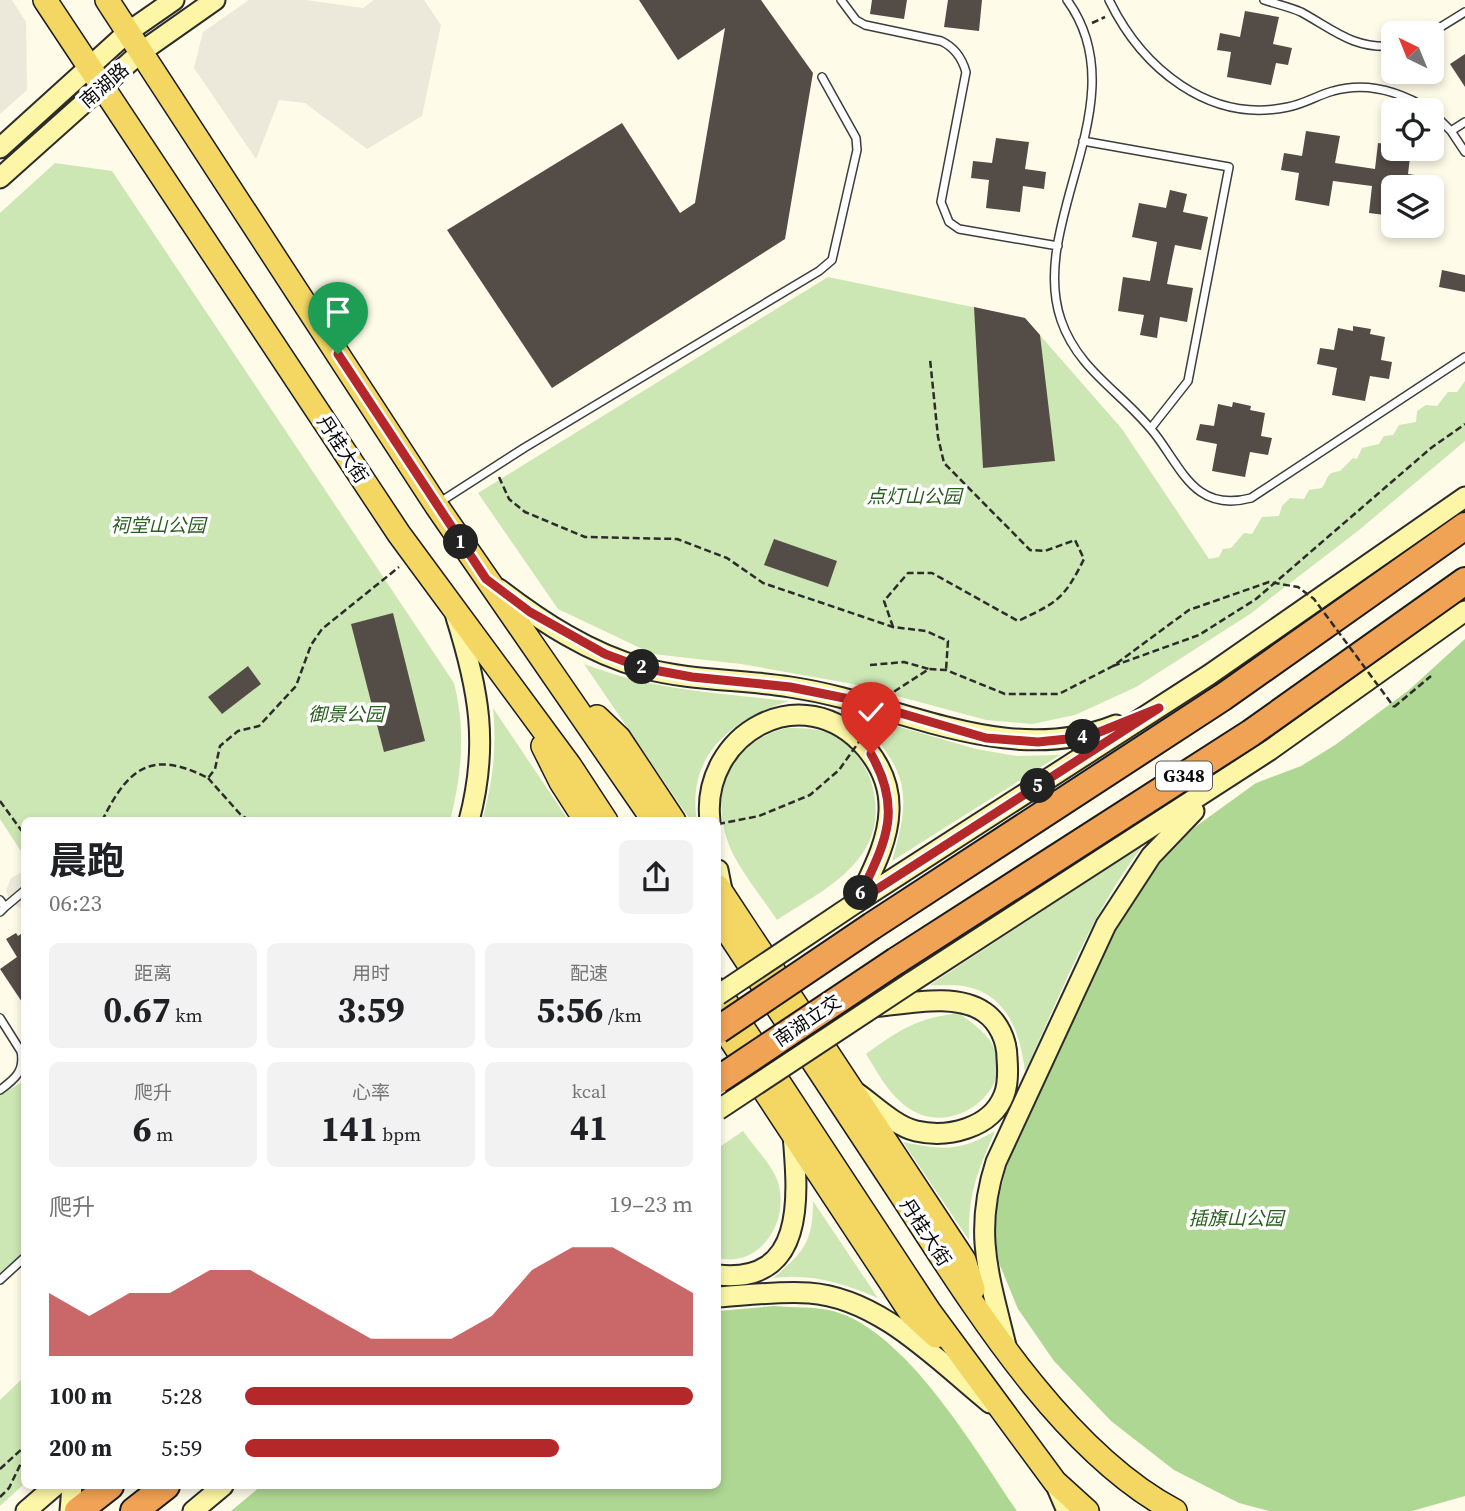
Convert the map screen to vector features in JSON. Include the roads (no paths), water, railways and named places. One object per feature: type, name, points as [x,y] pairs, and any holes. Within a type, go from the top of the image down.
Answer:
[{"type":"highway","name":"G348","points":[[721,1028],[1223,697],[1465,526]]},
{"type":"highway","name":"南湖立交","points":[[721,1078],[896,961],[1251,733],[1465,581]]},
{"type":"highway","points":[[78,1511],[106,1489]]},
{"type":"highway","points":[[134,1511],[162,1489]]},
{"type":"main road","name":"丹桂大街","points":[[45,0],[415,556],[603,817]]},
{"type":"main road","points":[[107,0],[436,505],[651,817]]},
{"type":"main road","points":[[556,677],[619,738],[671,817]]},
{"type":"main road","points":[[524,705],[561,782],[583,817]]},
{"type":"main road","name":"丹桂大街","points":[[721,903],[981,1312],[1036,1387],[1089,1446],[1153,1500],[1175,1511]]},
{"type":"main road","points":[[721,903],[851,1088],[964,1259],[981,1312]]},
{"type":"main road","points":[[721,997],[929,1311],[1055,1482],[1087,1511]]},
{"type":"main road","points":[[721,1025],[911,1313],[971,1369]]},
{"type":"street","name":"南湖路","points":[[0,178],[96,75],[128,32],[174,0]]},
{"type":"street","name":"南湖路","points":[[0,148],[96,75],[141,52],[215,0]]},
{"type":"street","points":[[721,990],[1159,708],[1465,497]]},
{"type":"street","points":[[1351,575],[1465,509]]},
{"type":"street","points":[[486,579],[566,635],[605,654],[643,668],[692,677],[790,687],[859,701],[986,738],[1038,742],[1087,737],[1159,708]]},
{"type":"street","points":[[453,610],[472,668],[480,720],[481,770],[471,817]]},
{"type":"street","points":[[721,1108],[1224,781],[1465,611]]},
{"type":"street","points":[[710,817],[713,785],[723,758],[748,731],[776,718],[810,713],[836,721],[854,734],[871,754],[886,780],[889,811],[884,842],[857,902]]},
{"type":"street","points":[[1006,1346],[988,1268],[982,1227],[985,1194],[996,1162],[1106,925],[1128,888],[1151,856],[1224,781]]},
{"type":"street","points":[[851,1088],[913,1130],[939,1134],[967,1129],[985,1118],[1004,1097],[1007,1049],[1000,1028],[984,1011],[961,1003],[930,1002],[873,1007]]},
{"type":"street","points":[[721,1275],[744,1275],[766,1265],[788,1243],[797,1203],[793,1135]]},
{"type":"street","points":[[721,1297],[811,1293],[849,1303],[903,1333],[1006,1416]]},
{"type":"street","points":[[1055,1482],[1068,1511]]},
{"type":"street","points":[[26,1511],[52,1489]]},
{"type":"street","points":[[70,1511],[72,1489]]},
{"type":"street","points":[[193,1511],[219,1489]]},
{"type":"lane","points":[[841,0],[856,20],[941,41],[952,47],[964,64],[966,72],[941,202],[948,222],[959,229],[1058,246]]},
{"type":"lane","points":[[1067,0],[1083,28],[1093,67],[1083,141],[1058,246],[1056,291],[1060,317],[1070,344],[1105,386],[1151,428],[1191,485],[1214,500],[1239,501],[1251,498],[1465,357]]},
{"type":"lane","points":[[1109,0],[1114,11],[1155,64],[1184,90],[1208,102],[1232,109],[1259,110],[1288,107],[1340,89],[1370,87],[1408,98]]},
{"type":"lane","points":[[1264,0],[1300,12],[1335,35],[1381,47]]},
{"type":"lane","points":[[1444,25],[1465,12]]},
{"type":"lane","points":[[436,505],[500,463],[807,278],[832,260],[857,150],[856,138],[822,77]]},
{"type":"lane","points":[[1451,131],[1465,122]]},
{"type":"lane","points":[[1444,124],[1465,152]]},
{"type":"lane","points":[[1083,141],[1229,167],[1188,381],[1151,428]]},
{"type":"lane","points":[[2,906],[21,893]]},
{"type":"lane","points":[[0,1018],[21,1052]]},
{"type":"lane","points":[[12,1082],[21,1069]]},
{"type":"lane","points":[[0,1090],[21,1078]]},
{"type":"lane","points":[[0,1280],[21,1261]]},
{"type":"park label","name":"点灯山公园","points":[[914,496]]},
{"type":"park label","name":"祠堂山公园","points":[[158,525]]},
{"type":"park label","name":"御景公园","points":[[346,714]]},
{"type":"park label","name":"插旗山公园","points":[[1236,1218]]}]
